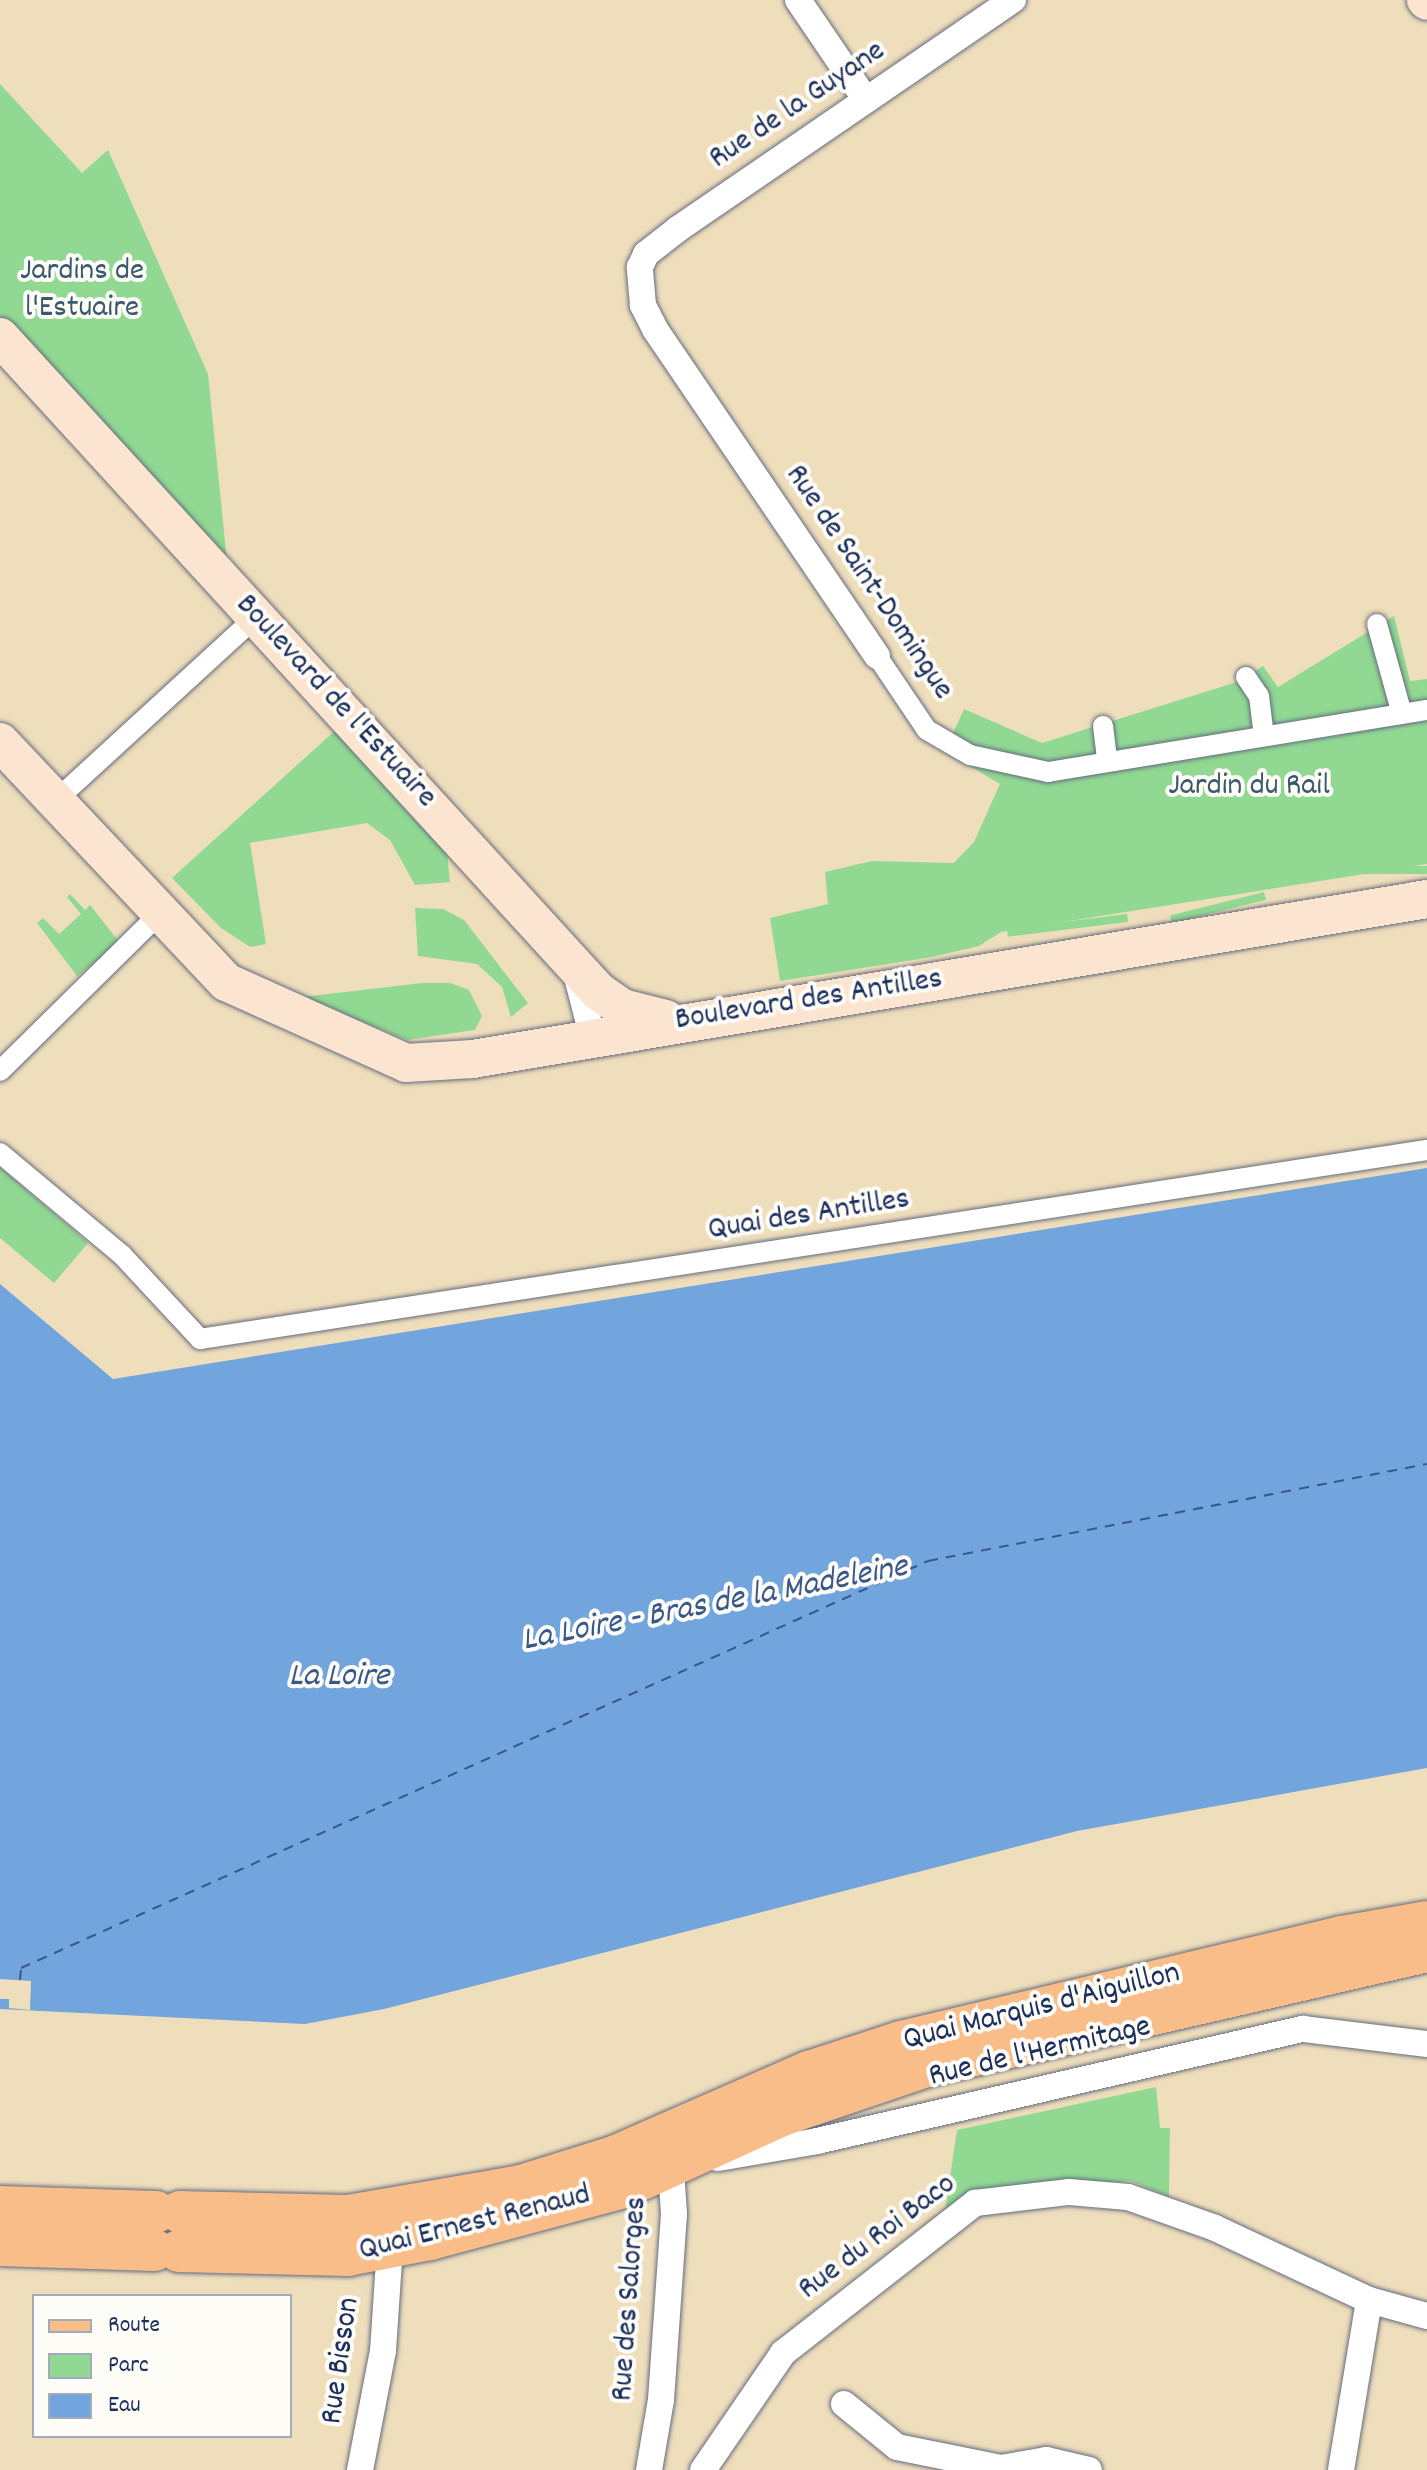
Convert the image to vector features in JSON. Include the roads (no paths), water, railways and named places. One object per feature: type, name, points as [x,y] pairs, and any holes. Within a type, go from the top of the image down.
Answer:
[{"type":"main road","name":"Boulevard de l'Estuaire","points":[[1,339],[574,966],[622,1008],[655,1019],[695,1020]]},
{"type":"main road","name":"Boulevard des Antilles","points":[[4,755],[55,801],[212,968],[242,992],[406,1063],[473,1059],[583,1038],[1427,899]]},
{"type":"main road","name":"Quai Marquis d'Aiguillon","points":[[670,2149],[809,2072],[901,2042],[1427,1922]]},
{"type":"main road","name":"Quai Marquis d'Aiguillon","points":[[670,2149],[927,2066],[1427,1951]]},
{"type":"main road","name":"Quai Ernest Renaud","points":[[0,2245],[348,2216],[391,2229],[521,2186],[670,2149]]},
{"type":"main road","name":"Quai Ernest Renaud","points":[[0,2207],[167,2231]]},
{"type":"street","points":[[798,0],[866,100]]},
{"type":"street","name":"Rue de la Guyane","points":[[639,282],[646,254],[661,241],[1013,0]]},
{"type":"street","name":"Rue de Saint-Domingue","points":[[639,282],[655,329],[927,730],[970,755],[1048,772],[1264,734],[1427,710]]},
{"type":"street","points":[[55,801],[256,617]]},
{"type":"street","points":[[1377,624],[1402,714]]},
{"type":"street","points":[[1246,677],[1259,696],[1264,734]]},
{"type":"street","points":[[1103,726],[1107,761]]},
{"type":"street","points":[[0,1071],[159,914]]},
{"type":"street","points":[[574,966],[590,1027],[583,1038]]},
{"type":"street","name":"Quai des Antilles","points":[[0,1153],[122,1255],[200,1339],[1427,1150]]},
{"type":"street","name":"Rue de l'Hermitage","points":[[670,2149],[817,2141],[1303,2029],[1427,2044]]},
{"type":"street","name":"Rue des Salorges","points":[[649,2470],[661,2400],[674,2214],[670,2149]]},
{"type":"street","name":"Rue du Roi Baco","points":[[703,2470],[732,2421],[783,2353],[975,2203],[1069,2192],[1128,2197],[1173,2213],[1369,2300],[1427,2316]]},
{"type":"street","name":"Rue Bisson","points":[[360,2470],[383,2351],[391,2229]]},
{"type":"street","points":[[1341,2470],[1369,2300]]},
{"type":"street","points":[[844,2404],[897,2447],[1001,2468],[1045,2465],[1089,2470]]},
{"type":"water","name":"La Loire","points":[[1427,1168],[1427,1768],[1077,1831],[384,2009],[305,2024],[0,2009],[0,1284],[113,1379]]},
{"type":"park label","name":"Jardins de l'Estuaire","points":[[82,292]]},
{"type":"park label","name":"Jardin du Rail","points":[[1249,787]]},
{"type":"water label","name":"La Loire - Bras de la Madeleine","points":[[715,1605]]}]
